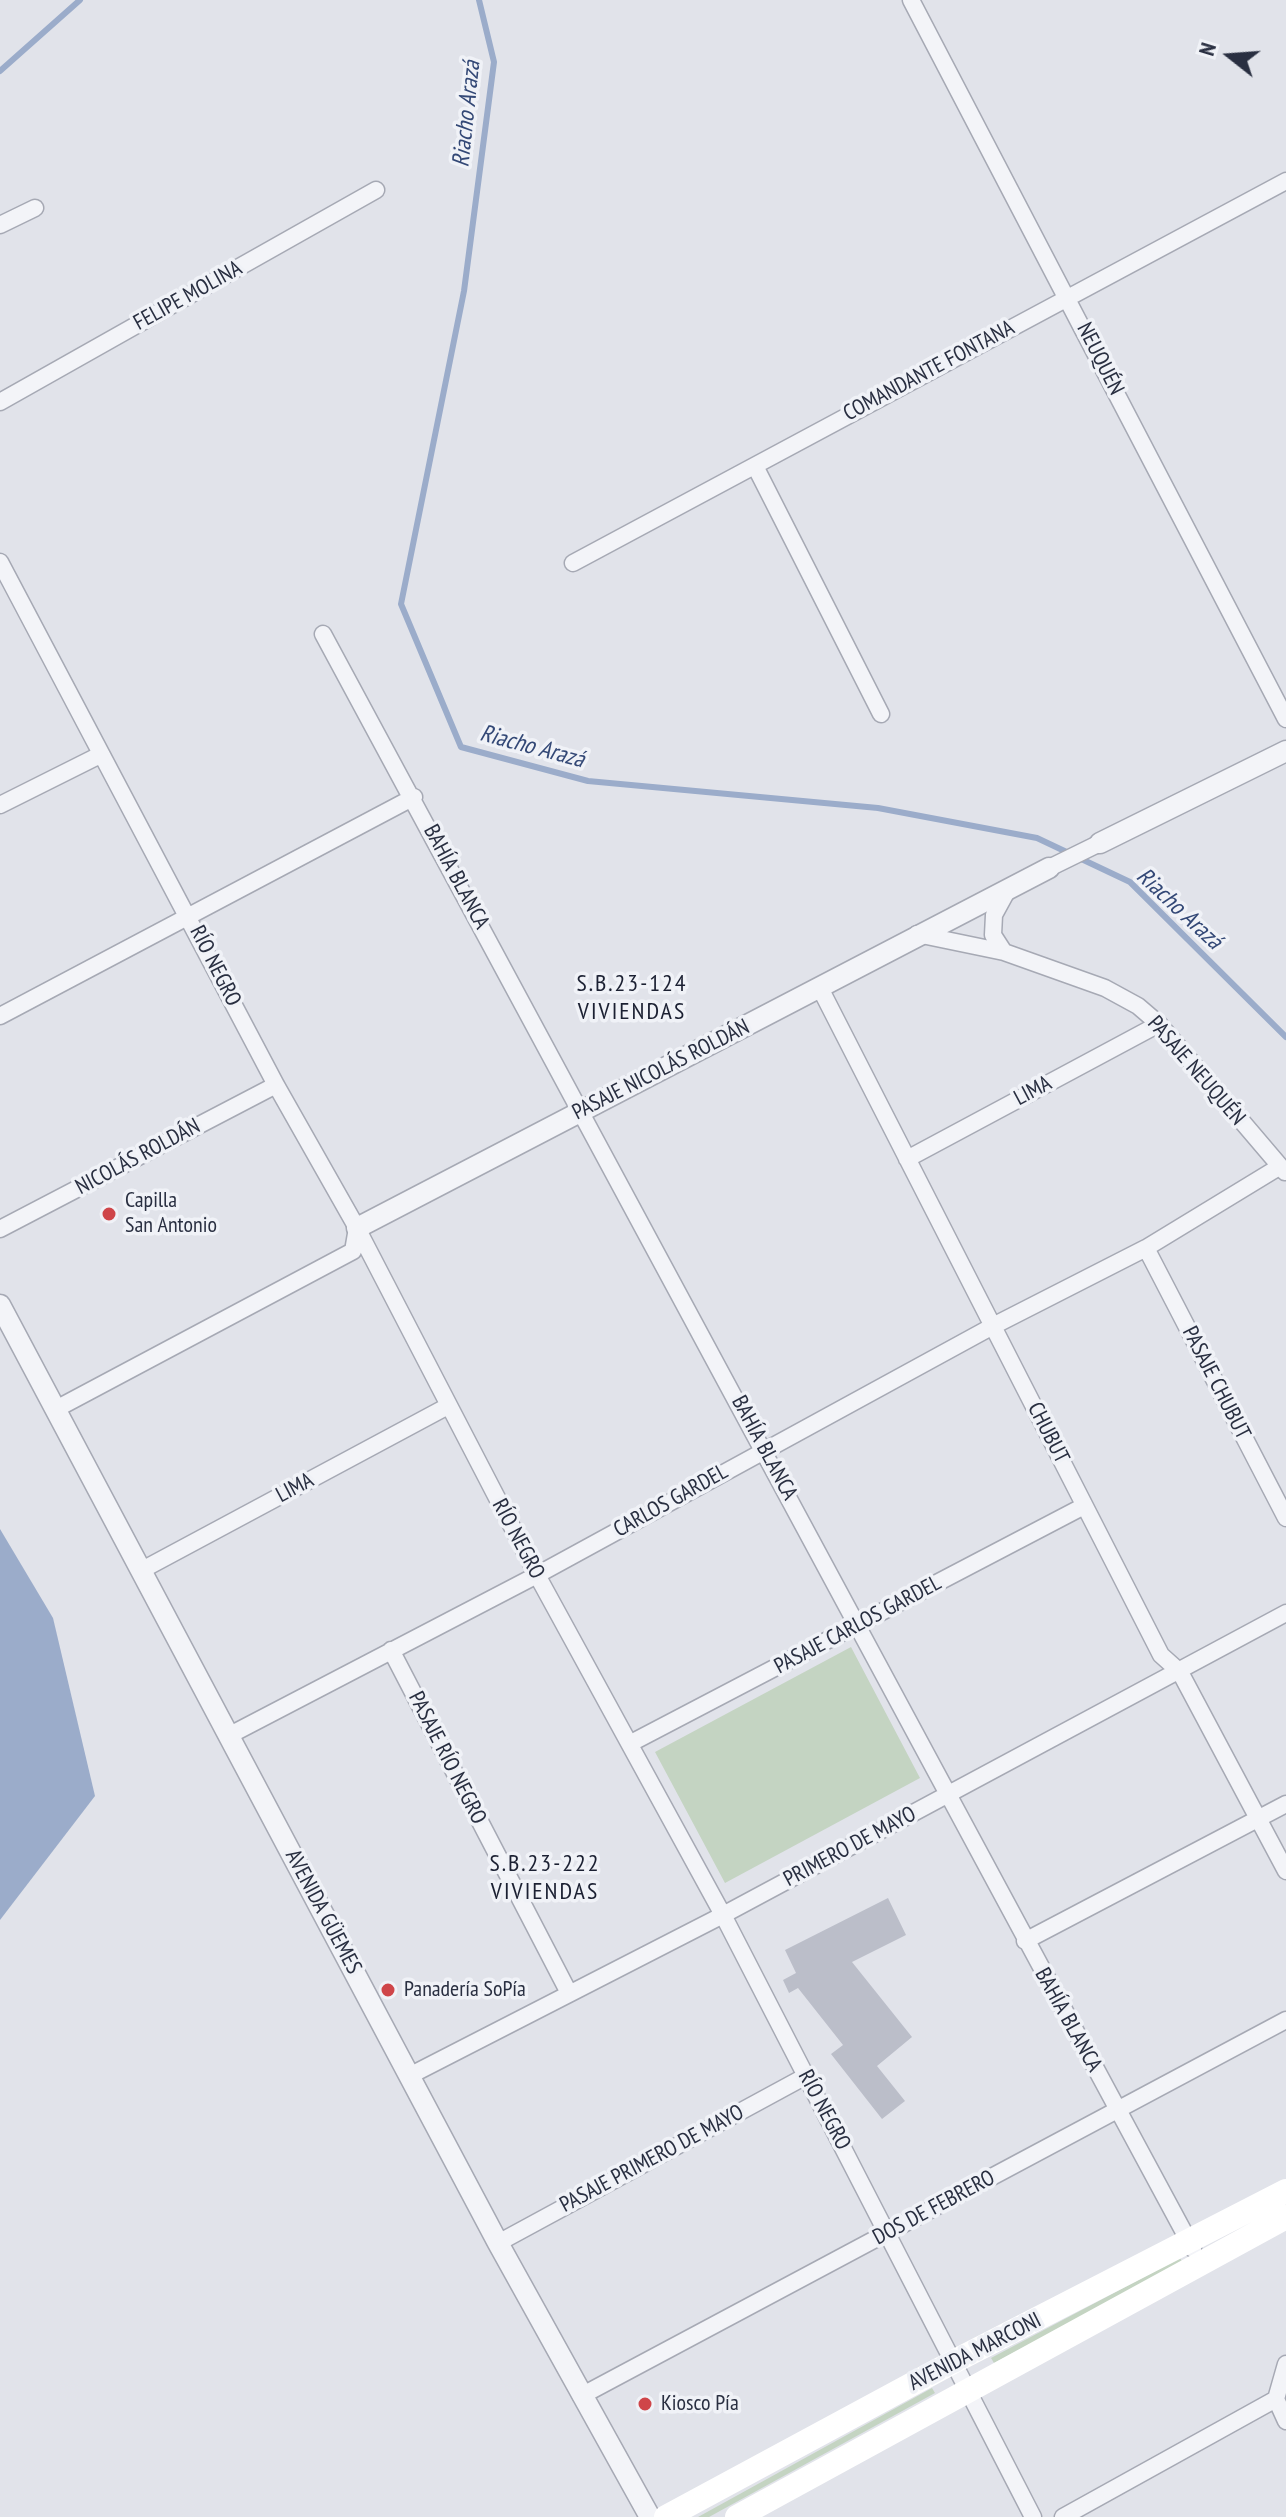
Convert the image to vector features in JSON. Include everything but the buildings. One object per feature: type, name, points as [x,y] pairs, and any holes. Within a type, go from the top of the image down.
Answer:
[{"type":"main road","name":"AVENIDA MARCONI","points":[[737,2517],[969,2389],[1196,2252],[1286,2191]]},
{"type":"main road","name":"AVENIDA MARCONI","points":[[666,2517],[955,2361],[1196,2252],[1286,2217]]},
{"type":"street","name":"NEUQUÉN","points":[[911,0],[1286,719]]},
{"type":"street","name":"COMANDANTE FONTANA","points":[[573,563],[1286,181]]},
{"type":"street","name":"FELIPE MOLINA","points":[[0,402],[376,190]]},
{"type":"street","points":[[0,225],[35,208]]},
{"type":"street","points":[[755,466],[881,714]]},
{"type":"street","name":"RÍO NEGRO","points":[[0,562],[276,1085],[357,1228],[537,1575],[723,1915],[1033,2517]]},
{"type":"street","name":"BAHÍA BLANCA","points":[[323,634],[766,1449],[856,1627],[1196,2252]]},
{"type":"street","name":"PASAJE NICOLÁS ROLDÁN","points":[[357,1228],[820,988],[917,934],[1006,893],[1049,868],[1286,751]]},
{"type":"street","points":[[0,805],[100,755]]},
{"type":"street","points":[[0,1016],[414,797]]},
{"type":"street","points":[[1004,952],[993,935],[994,915],[1006,893]]},
{"type":"street","name":"PASAJE NEUQUÉN","points":[[917,934],[1004,952],[1105,988],[1138,1006],[1159,1024],[1282,1170]]},
{"type":"street","name":"CHUBUT","points":[[820,988],[1161,1655],[1180,1672],[1286,1871]]},
{"type":"street","name":"LIMA","points":[[907,1159],[1159,1024]]},
{"type":"street","name":"NICOLÁS ROLDÁN","points":[[0,1229],[276,1085]]},
{"type":"street","name":"CARLOS GARDEL","points":[[228,1736],[537,1575],[993,1326],[1146,1248],[1282,1170]]},
{"type":"street","points":[[56,1409],[353,1251],[357,1228]]},
{"type":"street","name":"PASAJE CHUBUT","points":[[1146,1248],[1286,1518]]},
{"type":"street","name":"AVENIDA GÜEMES","points":[[0,1305],[498,2243],[650,2517]]},
{"type":"street","name":"LIMA","points":[[142,1570],[448,1406]]},
{"type":"street","name":"PASAJE CARLOS GARDEL","points":[[631,1743],[1084,1506]]},
{"type":"street","name":"PRIMERO DE MAYO","points":[[411,2075],[723,1915],[1286,1613]]},
{"type":"street","name":"PASAJE RÍO NEGRO","points":[[391,1650],[569,1993]]},
{"type":"street","points":[[1025,1941],[1286,1804]]},
{"type":"street","name":"DOS DE FEBRERO","points":[[581,2396],[1286,2020]]},
{"type":"street","name":"PASAJE PRIMERO DE MAYO","points":[[498,2243],[806,2076]]},
{"type":"street","points":[[1286,2364],[1276,2399],[1286,2421]]},
{"type":"street","points":[[1063,2517],[1276,2399]]},
{"type":"green space","points":[[851,1647],[920,1778],[725,1883],[655,1752]]},
{"type":"green space","points":[[1180,2258],[1183,2263],[994,2363],[991,2358]]},
{"type":"green space","points":[[932,2388],[935,2393],[709,2517],[698,2517]]},
{"type":"water","points":[[0,1529],[53,1618],[95,1796],[0,1920]]},
{"type":"waterway","name":"Riacho Arazá","points":[[0,71],[80,0]]},
{"type":"waterway","name":"Riacho Arazá","points":[[479,0],[494,62],[464,291],[401,604],[461,747],[588,781],[878,808],[1037,838],[1130,882],[1286,1037]]},
{"type":"place","name":"Capilla San Antonio","points":[[109,1214]]},
{"type":"place","name":"Panadería SoPía","points":[[388,1990]]},
{"type":"place","name":"Kiosco Pía","points":[[645,2404]]},
{"type":"district","name":"S.B.23-124 VIVIENDAS","points":[[632,998]]},
{"type":"district","name":"S.B.23-222 VIVIENDAS","points":[[545,1878]]}]
